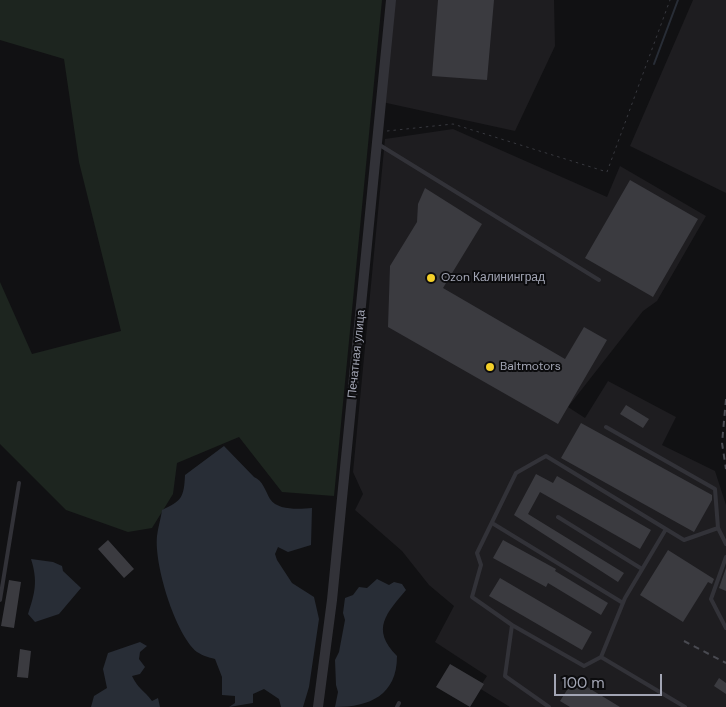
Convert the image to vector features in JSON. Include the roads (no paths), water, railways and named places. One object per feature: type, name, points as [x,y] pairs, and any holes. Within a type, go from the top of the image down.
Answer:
[{"type":"street","name":"Печатная улица","points":[[318,707],[332,600],[391,0]]},
{"type":"lane","points":[[378,144],[599,280]]},
{"type":"lane","points":[[606,427],[715,489],[718,528],[726,544]]},
{"type":"lane","points":[[666,529],[623,603],[601,657],[584,666],[512,625],[472,597],[481,565],[477,553],[516,473],[546,456],[666,529],[684,540],[718,528]]},
{"type":"lane","points":[[0,600],[18,483]]},
{"type":"lane","points":[[558,517],[642,569]]},
{"type":"lane","points":[[492,524],[623,603]]},
{"type":"lane","points":[[725,625],[711,599],[726,557]]},
{"type":"lane","points":[[512,625],[505,676],[549,707]]},
{"type":"lane","points":[[601,657],[685,707]]},
{"type":"waterway","points":[[654,64],[678,0]]},
{"type":"railway","points":[[726,399],[722,443],[726,469]]},
{"type":"railway","points":[[684,641],[726,663]]},
{"type":"place","name":"Ozon Калининград","points":[[431,278]]},
{"type":"place","name":"Baltmotors","points":[[490,367]]}]
